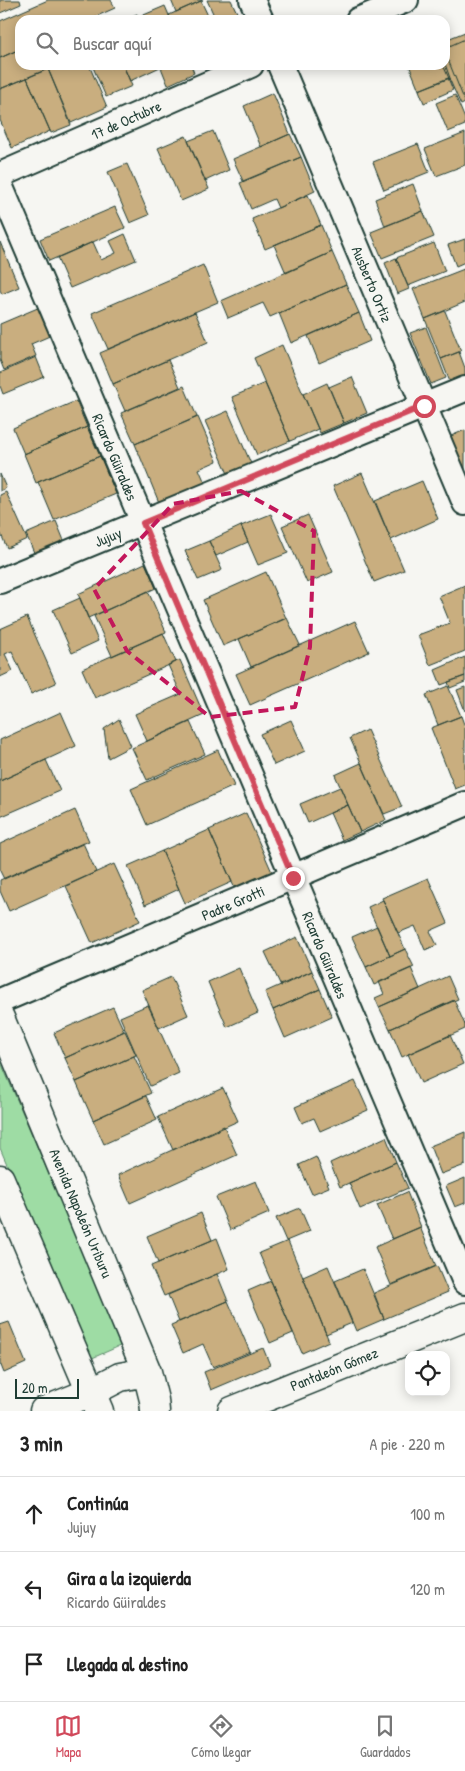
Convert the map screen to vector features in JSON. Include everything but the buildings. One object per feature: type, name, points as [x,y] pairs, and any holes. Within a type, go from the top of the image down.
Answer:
[{"type":"main road","name":"Avenida Napoleón Uriburu","points":[[0,1018],[147,1372],[155,1411]]},
{"type":"main road","points":[[0,1179],[95,1401]]},
{"type":"main road","name":"Pantaleón Gómez","points":[[232,1411],[465,1317]]},
{"type":"main road","points":[[44,1411],[95,1401],[120,1377],[147,1372]]},
{"type":"street","points":[[252,0],[259,15]]},
{"type":"street","points":[[370,15],[406,0]]},
{"type":"street","name":"17 de Octubre","points":[[0,175],[240,70]]},
{"type":"street","name":"Ausberto Ortiz","points":[[282,70],[465,503]]},
{"type":"street","name":"Ricardo Güiraldes","points":[[0,185],[465,1282]]},
{"type":"street","name":"Jujuy","points":[[0,581],[465,389]]},
{"type":"street","name":"Padre Grotti","points":[[0,1001],[465,804]]},
{"type":"highlighted area","points":[[241,491],[314,531],[310,647],[295,707],[210,717],[127,651],[94,589],[173,504]]},
{"type":"green space","points":[[0,1060],[122,1345],[90,1359],[0,1148]]},
{"type":"route","points":[[293,878],[143,523],[424,406]]}]
